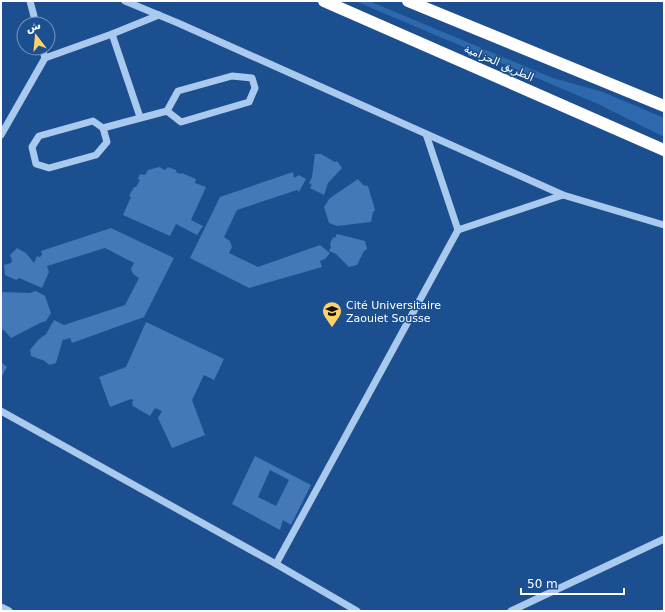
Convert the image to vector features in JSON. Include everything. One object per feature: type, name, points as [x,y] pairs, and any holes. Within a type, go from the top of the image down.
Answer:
[{"type":"highway","name":"الطريق الحزامية","points":[[324,1],[664,150]]},
{"type":"highway","name":"الطريق الحزامية","points":[[408,1],[664,106]]},
{"type":"street","points":[[30,1],[34,16]]},
{"type":"street","points":[[125,1],[563,196],[664,225]]},
{"type":"street","points":[[1,135],[45,58],[112,34],[158,15]]},
{"type":"street","points":[[112,34],[140,118]]},
{"type":"street","points":[[103,128],[107,142],[96,155],[49,168],[36,164],[32,147],[39,136],[92,121],[103,128],[167,111],[178,91],[232,76],[252,78],[255,88],[249,102],[182,122],[167,111]]},
{"type":"street","points":[[426,134],[458,230]]},
{"type":"street","points":[[276,564],[458,230],[563,196]]},
{"type":"street","points":[[1,411],[276,564],[357,611]]},
{"type":"street","points":[[511,611],[664,539]]},
{"type":"street","points":[[1,607],[9,611]]},
{"type":"shaded area","points":[[355,1],[369,1],[553,78],[603,92],[664,118],[664,137],[598,104]]},
{"type":"building","points":[[315,154],[321,154],[335,162],[337,161],[342,168],[328,183],[324,195],[310,188],[312,185],[309,183],[312,177]]},
{"type":"building","points":[[159,167],[165,170],[168,167],[176,170],[176,172],[180,174],[182,173],[196,179],[195,183],[206,187],[191,220],[203,226],[197,235],[176,224],[170,236],[123,215],[131,197],[129,196],[140,180],[138,179],[140,174],[145,175],[148,170]]},
{"type":"building","points":[[293,172],[294,178],[299,175],[306,179],[299,192],[297,190],[237,210],[224,237],[230,241],[232,247],[229,253],[258,267],[320,245],[330,253],[325,259],[320,261],[322,267],[249,288],[190,258],[220,197]]},
{"type":"building","points":[[358,179],[363,185],[368,186],[375,210],[373,212],[371,222],[337,226],[329,223],[324,207],[330,198]]},
{"type":"building","points":[[111,228],[174,258],[144,317],[72,343],[70,338],[63,339],[56,363],[50,365],[45,361],[31,356],[30,350],[38,340],[46,334],[54,320],[64,325],[125,305],[139,278],[133,274],[131,269],[134,263],[105,248],[47,266],[49,272],[42,288],[19,278],[16,280],[5,275],[4,265],[11,263],[12,260],[10,255],[17,248],[26,253],[34,263],[37,256],[40,257],[42,255],[41,251]]},
{"type":"building","points":[[337,234],[365,241],[367,249],[364,251],[357,265],[349,267],[336,254],[329,251],[333,237],[335,238]]},
{"type":"building","points":[[36,291],[45,296],[51,313],[46,321],[11,338],[4,330],[1,331],[1,292],[30,293]]},
{"type":"building","points":[[146,322],[224,359],[214,380],[204,375],[192,400],[205,435],[172,448],[158,418],[162,411],[155,408],[150,416],[133,406],[133,400],[131,399],[110,407],[99,377],[126,367]]},
{"type":"building","points":[[1,362],[7,367],[1,378]]},
{"type":"building","points":[[255,456],[311,485],[291,525],[283,520],[280,530],[232,504]],"holes":[[[270,470],[289,480],[276,506],[258,497]]]},
{"type":"place","name":"Cité Universitaire Zaouiet Sousse","points":[[332,328]]}]
